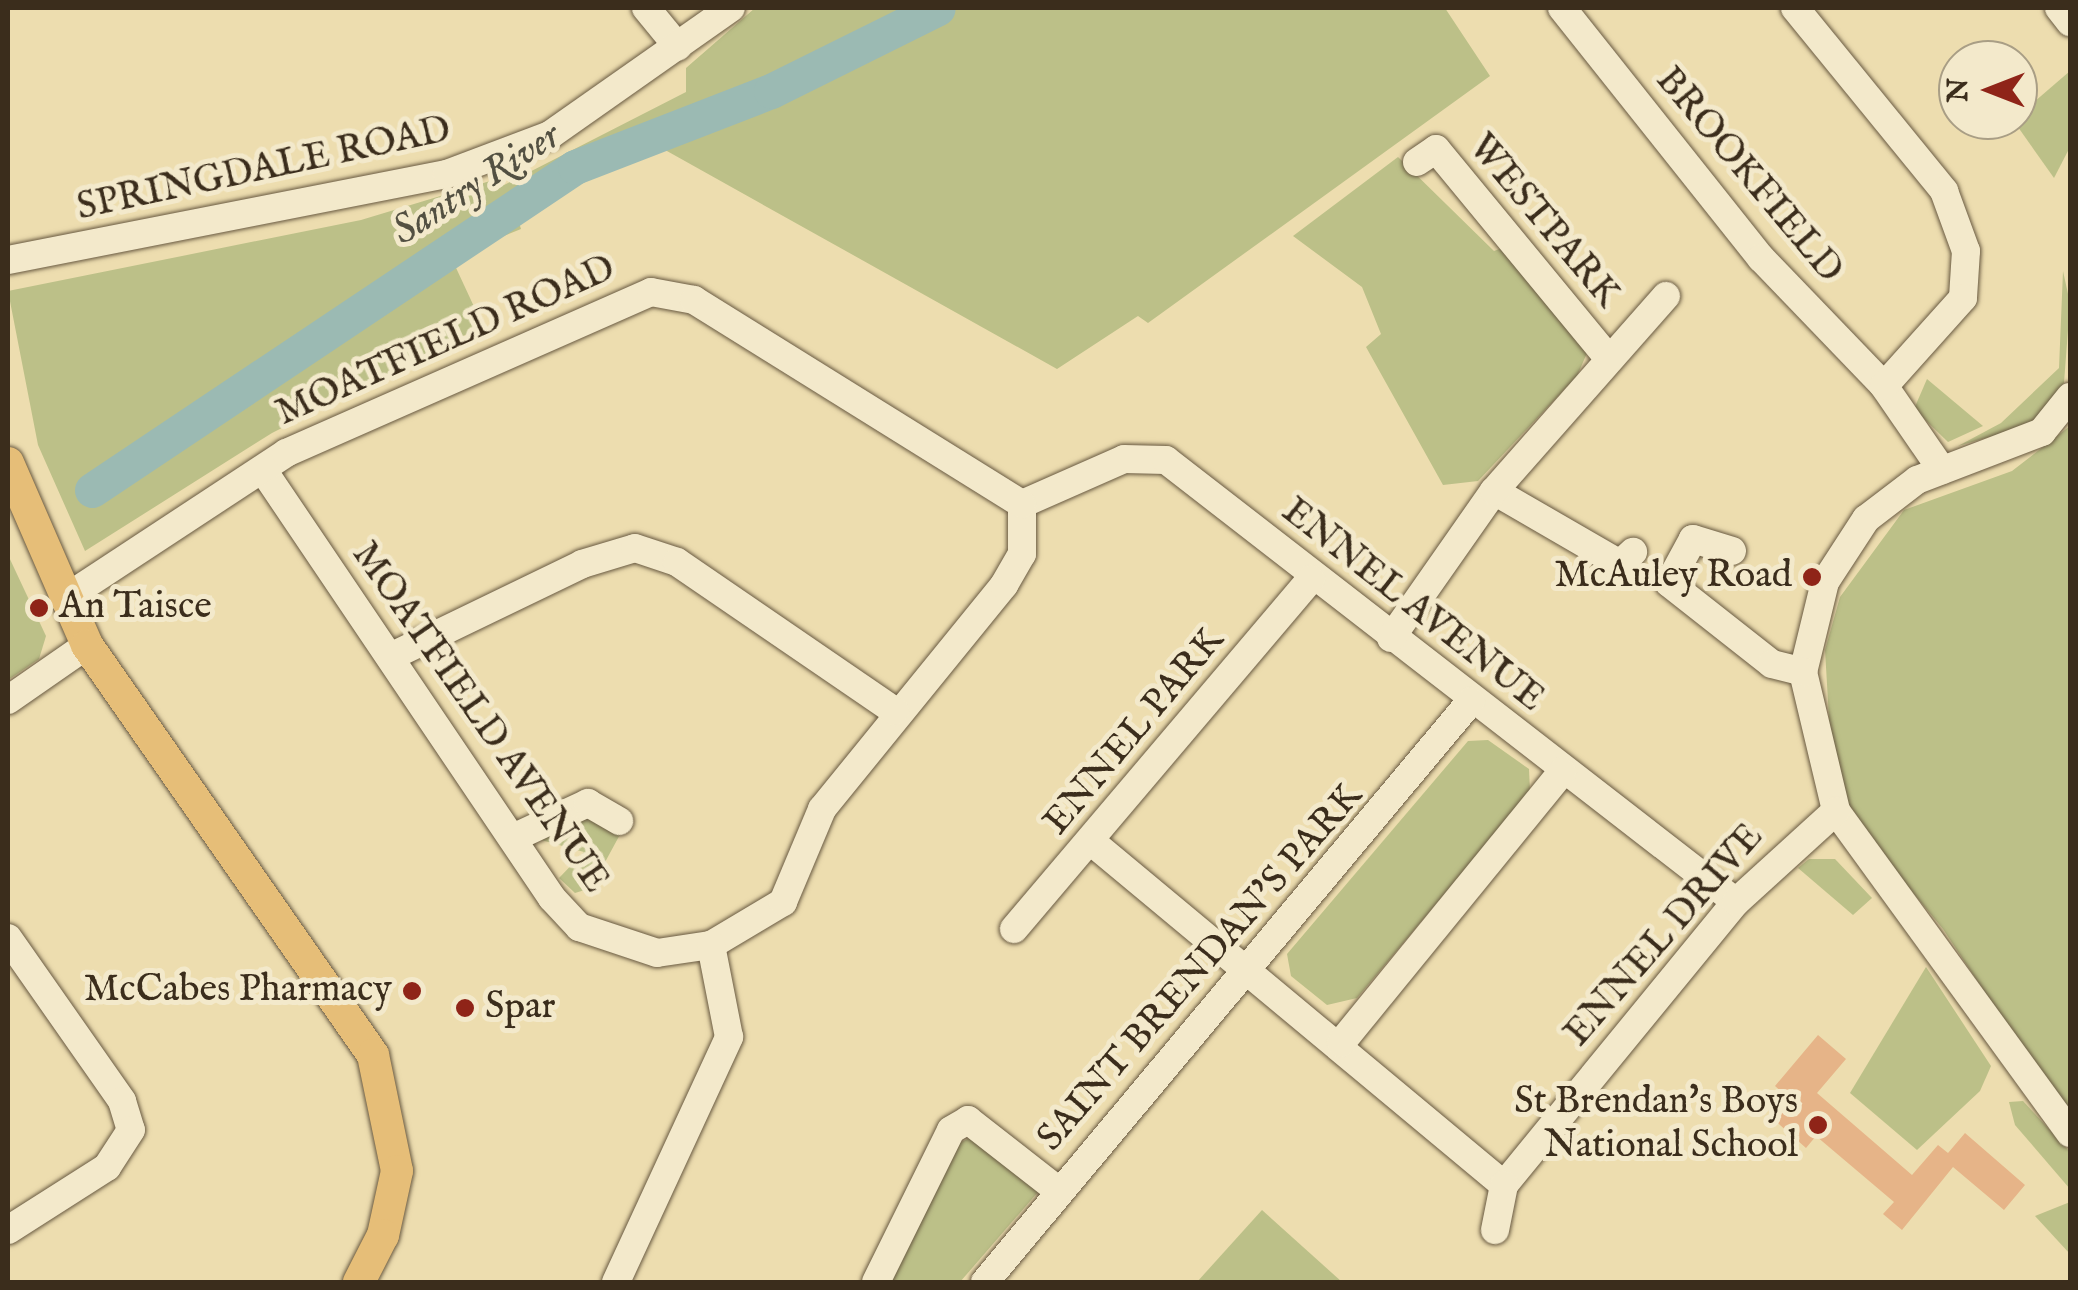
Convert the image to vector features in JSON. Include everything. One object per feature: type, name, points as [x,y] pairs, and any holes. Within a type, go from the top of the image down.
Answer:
[{"type":"main road","points":[[8,463],[64,600],[87,645],[373,1055],[397,1171],[384,1236],[359,1282]]},
{"type":"street","points":[[646,8],[678,47]]},
{"type":"street","name":"SPRINGDALE ROAD","points":[[8,260],[446,174],[550,135],[731,8]]},
{"type":"street","name":"BROOKFIELD","points":[[1562,8],[1761,258],[1884,386],[1942,470]]},
{"type":"street","points":[[1795,8],[1944,191],[1966,251],[1963,298],[1884,386]]},
{"type":"street","points":[[2059,8],[2070,22]]},
{"type":"street","name":"WESTPARK","points":[[1417,162],[1436,149],[1608,358]]},
{"type":"street","name":"MOATFIELD ROAD","points":[[64,600],[263,470],[651,292],[694,300],[1022,504]]},
{"type":"street","name":"WESTPARK","points":[[1391,638],[1494,491],[1666,296]]},
{"type":"street","points":[[2070,397],[2022,444],[1942,470],[1886,499],[1841,549],[1803,672],[1836,810],[2070,1133]]},
{"type":"street","name":"ENNEL AVENUE","points":[[1022,504],[1124,459],[1166,460],[1310,579],[1736,902]]},
{"type":"street","name":"MOATFIELD AVENUE","points":[[263,470],[513,838],[579,927],[657,953],[712,945],[782,902],[822,809],[895,711],[1004,585],[1022,554],[1022,504]]},
{"type":"street","points":[[1494,491],[1620,564],[1633,552]]},
{"type":"street","points":[[1732,551],[1720,540],[1692,540],[1669,582],[1772,664],[1803,672]]},
{"type":"street","points":[[390,657],[582,564],[635,548],[677,562],[895,711]]},
{"type":"street","name":"ENNEL PARK","points":[[1014,929],[1093,843],[1310,579]]},
{"type":"street","points":[[8,700],[87,645]]},
{"type":"street","name":"SAINT BRENDAN'S PARK","points":[[985,1282],[1471,701]]},
{"type":"street","points":[[1340,1043],[1562,772]]},
{"type":"street","points":[[513,838],[588,803],[618,821]]},
{"type":"street","name":"ENNEL DRIVE","points":[[1504,1185],[1736,902],[1836,810]]},
{"type":"street","points":[[1093,843],[1340,1043],[1504,1185],[1495,1230]]},
{"type":"street","points":[[8,938],[122,1101],[132,1130],[107,1166],[8,1230]]},
{"type":"street","points":[[616,1282],[729,1037],[712,945]]},
{"type":"street","points":[[876,1282],[951,1130],[968,1120],[1059,1191]]},
{"type":"green space","points":[[755,8],[1445,8],[1490,76],[1148,323],[1138,316],[1057,369],[658,146],[516,213],[521,229],[451,257],[483,326],[272,433],[85,551],[38,445],[8,291],[361,220],[500,178],[504,185],[686,92],[686,68]]},
{"type":"green space","points":[[2070,71],[2070,147],[2054,178],[2027,140],[2038,140],[2038,99]]},
{"type":"green space","points":[[1398,157],[1494,251],[1502,248],[1587,353],[1577,376],[1478,481],[1443,485],[1366,347],[1381,334],[1362,287],[1293,236]]},
{"type":"green space","points":[[2063,271],[2070,303],[2064,383],[2031,425],[1958,446],[2001,423],[2059,368]]},
{"type":"green space","points":[[1927,379],[1983,426],[1948,442],[1914,409]]},
{"type":"green space","points":[[2070,426],[2070,1121],[1943,929],[1852,819],[1832,769],[1825,650],[1840,597],[1904,510],[2012,471]]},
{"type":"green space","points":[[8,555],[46,636],[39,659],[8,680]]},
{"type":"green space","points":[[1488,740],[1529,769],[1530,792],[1357,998],[1327,1005],[1291,976],[1287,954],[1468,741]]},
{"type":"green space","points":[[578,799],[623,829],[591,888],[575,893],[559,878],[584,852],[534,838]]},
{"type":"green space","points":[[1809,859],[1835,859],[1872,898],[1853,915],[1798,868]]},
{"type":"green space","points":[[1926,967],[1991,1066],[1980,1091],[1917,1150],[1850,1093]]},
{"type":"green space","points":[[2023,1101],[2070,1152],[2070,1189],[2015,1125],[2009,1102]]},
{"type":"green space","points":[[972,1137],[1038,1192],[960,1282],[890,1282],[959,1143]]},
{"type":"green space","points":[[2070,1202],[2070,1254],[2035,1216]]},
{"type":"green space","points":[[1262,1210],[1342,1282],[1197,1282]]},
{"type":"building","name":"St Brendan's Boys National School","points":[[1818,1035],[1846,1059],[1817,1093],[1912,1175],[1938,1145],[1948,1153],[1965,1133],[2025,1185],[2004,1210],[1953,1167],[1902,1230],[1883,1214],[1894,1202],[1816,1136],[1806,1148],[1771,1117],[1788,1098],[1775,1086]]},
{"type":"waterway","name":"Santry River","points":[[92,490],[575,167],[771,91],[938,8]]},
{"type":"place","name":"McAuley Road","points":[[1812,577]]},
{"type":"place","name":"An Taisce","points":[[39,608]]},
{"type":"place","name":"McCabes Pharmacy","points":[[412,991]]},
{"type":"place","name":"Spar","points":[[465,1008]]},
{"type":"place","name":"St Brendan's Boys National School","points":[[1818,1125]]}]
